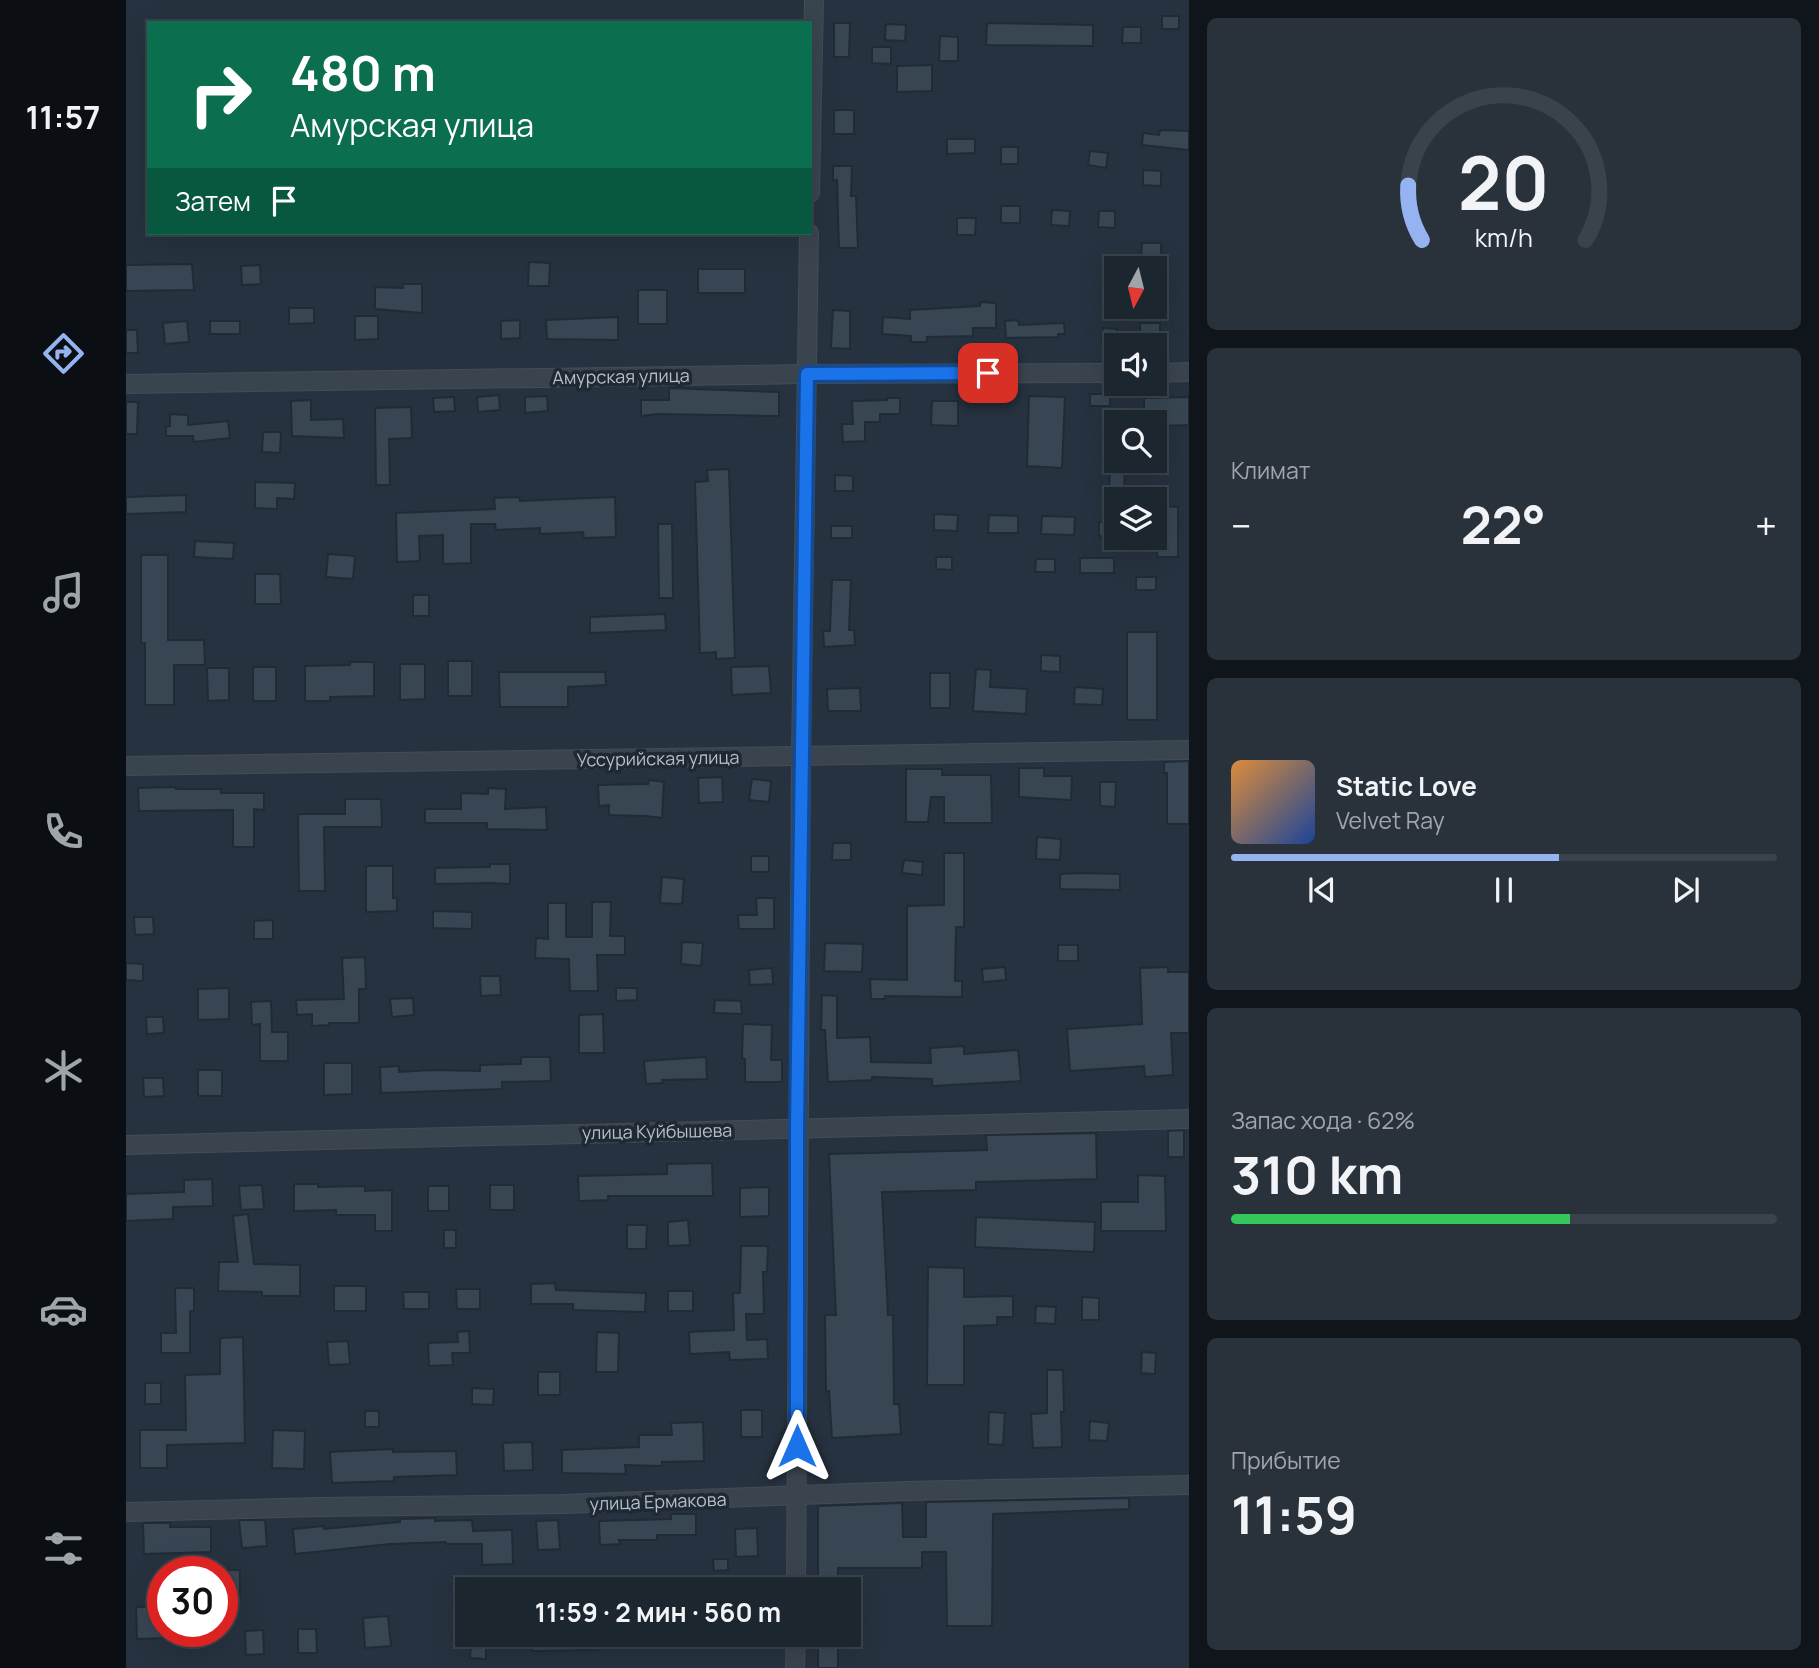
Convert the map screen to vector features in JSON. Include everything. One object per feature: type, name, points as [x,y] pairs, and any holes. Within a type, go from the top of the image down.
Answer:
[{"type":"street","points":[[812,96],[814,0]]},
{"type":"street","points":[[796,1577],[797,1128],[810,235]]},
{"type":"street","points":[[1167,373],[1189,372]]},
{"type":"street","name":"Амурская улица","points":[[126,384],[807,374],[1104,373]]},
{"type":"street","name":"Уссурийская улица","points":[[126,766],[1189,750]]},
{"type":"street","name":"улица Куйбышева","points":[[126,1145],[1189,1119]]},
{"type":"street","name":"улица Ермакова","points":[[126,1513],[564,1504],[1189,1485]]},
{"type":"street","points":[[795,1668],[796,1647]]},
{"type":"building","points":[[1162,16],[1179,16],[1179,29],[1162,29]]},
{"type":"building","points":[[834,23],[850,23],[849,57],[834,57]]},
{"type":"building","points":[[987,23],[1093,25],[1093,46],[986,45]]},
{"type":"building","points":[[886,24],[906,25],[905,41],[885,40]]},
{"type":"building","points":[[1123,27],[1141,27],[1141,43],[1122,43]]},
{"type":"building","points":[[940,36],[958,37],[958,61],[939,61]]},
{"type":"building","points":[[872,47],[891,47],[891,64],[872,63]]},
{"type":"building","points":[[932,65],[932,91],[897,92],[897,66]]},
{"type":"building","points":[[834,110],[854,110],[854,134],[834,134]]},
{"type":"building","points":[[1160,130],[1189,131],[1189,150],[1142,145],[1143,133],[1159,135]]},
{"type":"building","points":[[947,139],[975,139],[975,153],[947,154]]},
{"type":"building","points":[[1001,147],[1018,147],[1018,164],[1001,164]]},
{"type":"building","points":[[1090,151],[1108,153],[1106,168],[1088,165]]},
{"type":"building","points":[[833,166],[852,166],[851,196],[856,196],[858,248],[839,248],[837,180],[833,180]]},
{"type":"building","points":[[1143,170],[1161,171],[1161,186],[1143,185]]},
{"type":"building","points":[[1001,206],[1020,206],[1020,223],[1001,223]]},
{"type":"building","points":[[1052,210],[1070,211],[1069,226],[1051,225]]},
{"type":"building","points":[[1099,211],[1115,211],[1115,228],[1098,227]]},
{"type":"building","points":[[957,218],[976,218],[975,235],[957,235]]},
{"type":"building","points":[[1142,243],[1161,243],[1161,256],[1141,256]]},
{"type":"building","points":[[529,262],[550,263],[549,286],[528,286]]},
{"type":"building","points":[[192,264],[194,290],[126,291],[126,265]]},
{"type":"building","points":[[260,265],[261,284],[242,285],[241,266]]},
{"type":"building","points":[[698,269],[745,269],[745,293],[698,293]]},
{"type":"building","points":[[403,284],[422,284],[422,313],[375,309],[375,287],[403,288]]},
{"type":"building","points":[[638,290],[667,290],[667,324],[638,324]]},
{"type":"building","points":[[980,302],[996,303],[996,328],[973,328],[973,336],[927,337],[927,342],[911,342],[911,336],[882,334],[883,317],[910,319],[910,310],[980,306]]},
{"type":"building","points":[[289,308],[314,308],[314,323],[289,324]]},
{"type":"building","points":[[833,310],[850,311],[850,349],[831,348]]},
{"type":"building","points":[[355,316],[378,316],[378,339],[355,340]]},
{"type":"building","points":[[618,317],[618,340],[547,339],[546,320]]},
{"type":"building","points":[[520,320],[520,338],[501,339],[501,321]]},
{"type":"building","points":[[1018,320],[1019,325],[1064,323],[1065,334],[1058,334],[1058,337],[1006,338],[1005,321]]},
{"type":"building","points":[[187,321],[189,342],[165,344],[163,323]]},
{"type":"building","points":[[210,321],[240,321],[240,334],[210,334]]},
{"type":"building","points":[[1140,323],[1160,323],[1160,333],[1140,333]]},
{"type":"building","points":[[1103,328],[1117,329],[1117,333],[1104,333],[1102,343]]},
{"type":"building","points":[[126,330],[137,330],[138,353],[126,353]]},
{"type":"building","points":[[669,388],[779,392],[779,416],[641,416],[641,400],[669,400]]},
{"type":"building","points":[[1090,394],[1110,396],[1110,406],[1090,406]]},
{"type":"building","points":[[499,395],[500,410],[478,412],[477,397]]},
{"type":"building","points":[[547,396],[548,411],[525,413],[525,397]]},
{"type":"building","points":[[1029,396],[1065,397],[1062,468],[1027,466]]},
{"type":"building","points":[[454,397],[455,411],[434,412],[433,398]]},
{"type":"building","points":[[1189,397],[1189,425],[1167,426],[1167,410],[1144,410],[1144,398]]},
{"type":"building","points":[[900,398],[900,414],[880,414],[880,422],[865,422],[865,441],[843,442],[842,424],[853,424],[852,401]]},
{"type":"building","points":[[311,400],[311,420],[343,419],[344,438],[292,436],[291,401]]},
{"type":"building","points":[[932,401],[958,401],[958,426],[931,425]]},
{"type":"building","points":[[126,402],[138,402],[137,434],[126,434]]},
{"type":"building","points":[[411,407],[412,438],[389,439],[390,485],[376,485],[375,408]]},
{"type":"building","points":[[170,414],[188,415],[188,425],[228,421],[230,438],[194,442],[193,436],[166,436],[166,427],[170,426]]},
{"type":"building","points":[[263,432],[281,432],[280,453],[262,452]]},
{"type":"building","points":[[729,469],[735,658],[716,659],[716,652],[700,653],[695,482],[708,481],[707,470]]},
{"type":"building","points":[[1110,473],[1125,473],[1124,487],[1109,487]]},
{"type":"building","points":[[835,475],[853,476],[853,491],[835,491]]},
{"type":"building","points":[[255,482],[295,483],[294,499],[277,498],[277,509],[255,508]]},
{"type":"building","points":[[186,495],[186,512],[126,514],[126,497]]},
{"type":"building","points":[[519,497],[520,501],[615,497],[616,537],[584,538],[583,532],[540,534],[540,528],[496,530],[495,524],[471,524],[471,563],[443,564],[443,535],[419,536],[420,561],[397,562],[396,513],[495,509],[494,498]]},
{"type":"building","points":[[1167,506],[1178,507],[1178,557],[1157,557],[1157,550],[1167,550]]},
{"type":"building","points":[[934,514],[958,515],[957,531],[934,530]]},
{"type":"building","points":[[989,515],[1018,516],[1018,533],[988,533]]},
{"type":"building","points":[[1042,516],[1075,517],[1074,535],[1041,534]]},
{"type":"building","points":[[1099,522],[1104,522],[1104,536],[1099,536]]},
{"type":"building","points":[[658,524],[672,524],[673,598],[659,598]]},
{"type":"building","points":[[831,526],[852,526],[852,538],[831,538]]},
{"type":"building","points":[[195,541],[234,543],[233,559],[194,557]]},
{"type":"building","points":[[328,554],[355,556],[353,579],[326,577]]},
{"type":"building","points":[[141,555],[168,555],[168,640],[204,640],[205,665],[174,665],[174,705],[145,705],[145,643],[141,643]]},
{"type":"building","points":[[936,557],[952,557],[952,570],[936,569]]},
{"type":"building","points":[[1080,558],[1114,558],[1114,573],[1080,573]]},
{"type":"building","points":[[1036,559],[1055,559],[1055,572],[1035,572]]},
{"type":"building","points":[[255,574],[280,574],[281,604],[255,604]]},
{"type":"building","points":[[1136,577],[1156,577],[1156,590],[1136,590]]},
{"type":"building","points":[[832,580],[851,580],[849,630],[854,630],[855,645],[824,647],[823,631],[830,631]]},
{"type":"building","points":[[413,595],[429,595],[429,616],[413,616]]},
{"type":"building","points":[[665,614],[666,630],[590,633],[590,617]]},
{"type":"building","points":[[1127,632],[1157,632],[1157,720],[1127,720]]},
{"type":"building","points":[[1041,655],[1060,656],[1060,672],[1041,671]]},
{"type":"building","points":[[448,661],[472,661],[472,696],[448,696]]},
{"type":"building","points":[[350,662],[374,662],[374,696],[330,697],[330,701],[305,701],[305,666],[350,665]]},
{"type":"building","points":[[400,664],[425,664],[425,699],[400,700]]},
{"type":"building","points":[[769,666],[771,693],[732,695],[731,667]]},
{"type":"building","points":[[253,667],[276,667],[276,701],[253,701]]},
{"type":"building","points":[[207,668],[229,668],[229,700],[208,701]]},
{"type":"building","points":[[976,669],[991,670],[990,687],[1027,689],[1026,714],[973,711]]},
{"type":"building","points":[[499,672],[605,672],[606,685],[568,687],[568,707],[500,707]]},
{"type":"building","points":[[930,673],[950,673],[950,708],[930,708]]},
{"type":"building","points":[[1075,687],[1103,689],[1102,705],[1074,704]]},
{"type":"building","points":[[860,688],[861,711],[828,711],[827,689]]},
{"type":"building","points":[[1189,761],[1189,824],[1167,824],[1167,773],[1164,773],[1164,762]]},
{"type":"building","points":[[1019,768],[1044,768],[1044,776],[1072,776],[1071,800],[1019,797]]},
{"type":"building","points":[[906,769],[942,769],[942,775],[991,775],[992,823],[944,823],[944,797],[931,797],[928,822],[906,822]]},
{"type":"building","points":[[722,777],[723,802],[699,803],[698,778]]},
{"type":"building","points":[[752,779],[771,781],[769,802],[749,800]]},
{"type":"building","points":[[649,780],[664,782],[662,818],[609,815],[609,805],[599,806],[598,785],[648,784]]},
{"type":"building","points":[[1100,782],[1116,782],[1115,807],[1100,806]]},
{"type":"building","points":[[138,788],[221,789],[221,793],[264,793],[264,810],[254,809],[254,847],[233,847],[233,810],[139,811]]},
{"type":"building","points":[[488,788],[506,789],[505,809],[546,807],[547,830],[487,829],[487,823],[425,823],[425,809],[461,809],[461,793],[488,794]]},
{"type":"building","points":[[345,799],[381,799],[382,827],[324,827],[325,891],[299,891],[298,814],[345,814]]},
{"type":"building","points":[[1037,837],[1061,839],[1060,860],[1036,859]]},
{"type":"building","points":[[833,843],[851,843],[851,860],[832,860]]},
{"type":"building","points":[[944,853],[964,853],[964,927],[956,927],[955,981],[962,981],[962,997],[885,996],[885,999],[871,999],[870,979],[907,980],[907,906],[944,905]]},
{"type":"building","points":[[751,856],[769,856],[769,872],[751,872]]},
{"type":"building","points":[[904,860],[923,862],[922,875],[902,873]]},
{"type":"building","points":[[490,864],[510,864],[510,884],[435,884],[435,868],[490,867]]},
{"type":"building","points":[[366,866],[393,866],[393,898],[397,898],[397,911],[366,912]]},
{"type":"building","points":[[1060,874],[1120,874],[1120,890],[1060,889]]},
{"type":"building","points":[[662,877],[684,879],[682,904],[660,903]]},
{"type":"building","points":[[756,898],[774,898],[774,929],[739,929],[738,915],[757,915]]},
{"type":"building","points":[[592,902],[611,902],[610,936],[625,936],[625,955],[597,955],[598,991],[570,991],[569,959],[535,958],[536,938],[548,939],[548,903],[566,903],[566,937],[592,937]]},
{"type":"building","points":[[433,911],[472,912],[472,929],[433,928]]},
{"type":"building","points":[[134,917],[153,917],[154,934],[135,935]]},
{"type":"building","points":[[273,920],[273,939],[254,939],[254,921]]},
{"type":"building","points":[[682,942],[703,943],[701,966],[681,964]]},
{"type":"building","points":[[825,943],[863,944],[862,972],[824,971]]},
{"type":"building","points":[[1058,945],[1078,945],[1078,961],[1058,961]]},
{"type":"building","points":[[365,957],[366,989],[359,989],[359,1023],[312,1026],[312,1014],[297,1015],[296,1000],[344,999],[342,958]]},
{"type":"building","points":[[126,963],[143,964],[143,981],[126,980]]},
{"type":"building","points":[[1005,967],[1006,980],[983,982],[982,969]]},
{"type":"building","points":[[1168,967],[1168,972],[1189,972],[1189,1033],[1171,1033],[1173,1075],[1145,1077],[1144,1066],[1070,1071],[1067,1029],[1142,1024],[1140,968]]},
{"type":"building","points":[[772,968],[773,984],[750,985],[749,970]]},
{"type":"building","points":[[480,976],[500,976],[501,995],[481,996]]},
{"type":"building","points":[[229,988],[229,1019],[198,1020],[198,989]]},
{"type":"building","points":[[616,988],[637,988],[637,1000],[616,1001]]},
{"type":"building","points":[[822,995],[837,996],[837,1038],[870,1037],[871,1062],[931,1063],[930,1048],[964,1046],[964,1054],[1018,1050],[1021,1081],[932,1086],[932,1079],[872,1077],[872,1080],[828,1082],[825,1030],[821,1030]]},
{"type":"building","points":[[413,998],[414,1015],[392,1017],[390,999]]},
{"type":"building","points":[[715,1000],[741,1001],[742,1014],[714,1013]]},
{"type":"building","points":[[271,1001],[272,1032],[288,1032],[288,1061],[260,1061],[260,1024],[252,1025],[251,1002]]},
{"type":"building","points":[[603,1014],[604,1053],[579,1053],[579,1015]]},
{"type":"building","points":[[146,1017],[163,1017],[164,1033],[147,1034]]},
{"type":"building","points":[[743,1024],[772,1025],[771,1060],[782,1060],[782,1082],[745,1082],[745,1059],[742,1058]]},
{"type":"building","points":[[521,1057],[550,1057],[551,1081],[502,1082],[502,1089],[381,1093],[380,1067],[399,1066],[399,1072],[480,1071],[480,1065],[521,1064]]},
{"type":"building","points":[[706,1057],[707,1079],[662,1080],[663,1083],[646,1084],[644,1061]]},
{"type":"building","points":[[324,1063],[352,1063],[352,1094],[324,1095]]},
{"type":"building","points":[[198,1070],[222,1070],[222,1096],[198,1096]]},
{"type":"building","points":[[143,1078],[163,1078],[164,1096],[144,1097]]},
{"type":"building","points":[[1184,1130],[1184,1157],[1168,1157],[1168,1131]]},
{"type":"building","points":[[1096,1133],[1097,1179],[976,1182],[976,1190],[882,1192],[888,1315],[893,1315],[894,1404],[899,1404],[901,1434],[832,1438],[829,1391],[826,1391],[825,1315],[836,1315],[829,1154],[987,1150],[986,1135]]},
{"type":"building","points":[[712,1163],[713,1196],[608,1196],[608,1200],[579,1201],[578,1176],[667,1174],[667,1164]]},
{"type":"building","points":[[1138,1175],[1165,1176],[1166,1231],[1101,1231],[1101,1202],[1138,1202]]},
{"type":"building","points":[[212,1179],[213,1206],[173,1207],[173,1219],[126,1221],[126,1194],[184,1192],[184,1180]]},
{"type":"building","points":[[294,1184],[318,1184],[318,1187],[365,1186],[365,1191],[392,1190],[392,1231],[375,1231],[375,1215],[336,1215],[336,1210],[294,1211]]},
{"type":"building","points":[[262,1185],[264,1209],[241,1210],[239,1186]]},
{"type":"building","points":[[490,1185],[514,1185],[514,1210],[490,1210]]},
{"type":"building","points":[[428,1186],[449,1186],[449,1211],[428,1211]]},
{"type":"building","points":[[769,1187],[769,1216],[740,1217],[740,1188]]},
{"type":"building","points":[[248,1214],[254,1264],[300,1265],[300,1296],[262,1296],[262,1292],[218,1291],[219,1262],[238,1262],[233,1216]]},
{"type":"building","points":[[976,1217],[1095,1222],[1094,1252],[975,1247]]},
{"type":"building","points":[[688,1220],[690,1245],[668,1246],[668,1222]]},
{"type":"building","points":[[627,1225],[647,1225],[646,1249],[627,1249]]},
{"type":"building","points":[[444,1230],[456,1230],[456,1248],[444,1248]]},
{"type":"building","points":[[741,1246],[768,1246],[767,1272],[763,1272],[764,1314],[746,1314],[747,1340],[767,1339],[768,1359],[730,1360],[729,1352],[690,1354],[689,1332],[734,1330],[733,1293],[740,1293]]},
{"type":"building","points":[[928,1267],[964,1268],[964,1297],[1013,1296],[1013,1317],[997,1317],[997,1325],[964,1326],[964,1385],[927,1385]]},
{"type":"building","points":[[555,1283],[556,1290],[646,1293],[645,1312],[573,1310],[573,1304],[531,1304],[531,1284]]},
{"type":"building","points":[[334,1286],[366,1286],[366,1311],[334,1311]]},
{"type":"building","points":[[175,1288],[194,1288],[194,1311],[190,1311],[190,1353],[161,1353],[161,1333],[176,1333]]},
{"type":"building","points":[[456,1289],[480,1289],[480,1309],[457,1309]]},
{"type":"building","points":[[668,1291],[693,1291],[693,1311],[668,1311]]},
{"type":"building","points":[[403,1292],[429,1292],[429,1309],[404,1309]]},
{"type":"building","points":[[1082,1297],[1099,1298],[1099,1320],[1082,1320]]},
{"type":"building","points":[[1036,1306],[1056,1307],[1055,1324],[1035,1323]]},
{"type":"building","points":[[469,1331],[470,1353],[452,1353],[453,1365],[429,1366],[428,1343],[458,1342],[457,1332]]},
{"type":"building","points":[[597,1332],[619,1333],[618,1372],[596,1372]]},
{"type":"building","points":[[243,1337],[245,1443],[167,1445],[167,1468],[140,1468],[140,1430],[186,1430],[185,1375],[220,1374],[220,1338]]},
{"type":"building","points":[[348,1341],[350,1364],[329,1365],[327,1342]]},
{"type":"building","points":[[1142,1352],[1156,1353],[1155,1374],[1141,1373]]},
{"type":"building","points":[[1047,1370],[1063,1370],[1062,1447],[1033,1448],[1031,1414],[1047,1413]]},
{"type":"building","points":[[538,1372],[560,1372],[560,1395],[538,1395]]},
{"type":"building","points":[[145,1383],[161,1383],[161,1404],[145,1404]]},
{"type":"building","points":[[472,1388],[494,1389],[493,1405],[472,1404]]},
{"type":"building","points":[[741,1410],[762,1410],[762,1437],[741,1437]]},
{"type":"building","points":[[365,1411],[379,1411],[379,1427],[365,1427]]},
{"type":"building","points":[[989,1412],[1005,1413],[1003,1445],[988,1444]]},
{"type":"building","points":[[1090,1421],[1109,1423],[1107,1441],[1089,1440]]},
{"type":"building","points":[[703,1422],[704,1461],[662,1462],[662,1466],[625,1465],[626,1474],[562,1473],[562,1450],[639,1447],[639,1435],[672,1435],[671,1423]]},
{"type":"building","points":[[273,1430],[305,1431],[304,1469],[272,1468]]},
{"type":"building","points":[[532,1442],[533,1470],[504,1471],[503,1443]]},
{"type":"building","points":[[393,1449],[393,1452],[456,1451],[457,1475],[332,1483],[330,1452]]},
{"type":"building","points":[[1129,1498],[1129,1509],[993,1514],[992,1626],[947,1626],[946,1552],[922,1552],[922,1568],[838,1568],[838,1577],[818,1577],[818,1506],[902,1503],[903,1537],[926,1537],[926,1502]]},
{"type":"building","points":[[671,1514],[696,1514],[696,1535],[657,1535],[657,1540],[619,1540],[620,1544],[600,1545],[599,1521],[671,1519]]},
{"type":"building","points":[[435,1518],[435,1521],[472,1520],[473,1531],[512,1530],[513,1564],[482,1565],[482,1544],[446,1542],[390,1544],[295,1554],[293,1529],[324,1526],[324,1529],[400,1522],[400,1519]]},
{"type":"building","points":[[239,1520],[265,1520],[267,1546],[242,1548]]},
{"type":"building","points":[[558,1520],[560,1549],[538,1550],[536,1521]]},
{"type":"building","points":[[143,1523],[170,1523],[170,1527],[211,1527],[211,1552],[144,1554]]},
{"type":"building","points":[[757,1528],[758,1556],[736,1557],[735,1529]]},
{"type":"building","points":[[713,1559],[728,1559],[728,1570],[714,1571]]},
{"type":"building","points":[[238,1570],[240,1570],[238,1598]]},
{"type":"building","points":[[136,1607],[147,1607],[147,1639],[137,1639]]},
{"type":"building","points":[[388,1616],[391,1646],[365,1648],[363,1618]]},
{"type":"building","points":[[298,1629],[316,1629],[317,1653],[298,1653]]},
{"type":"building","points":[[263,1630],[264,1654],[246,1655],[245,1631]]},
{"type":"building","points":[[471,1647],[486,1647],[486,1659],[470,1658]]},
{"type":"building","points":[[532,1647],[597,1647],[597,1650],[532,1651]]},
{"type":"building","points":[[818,1647],[838,1647],[838,1668],[818,1668]]},
{"type":"route","points":[[797,1446],[797,1128],[807,374],[988,373]]}]
